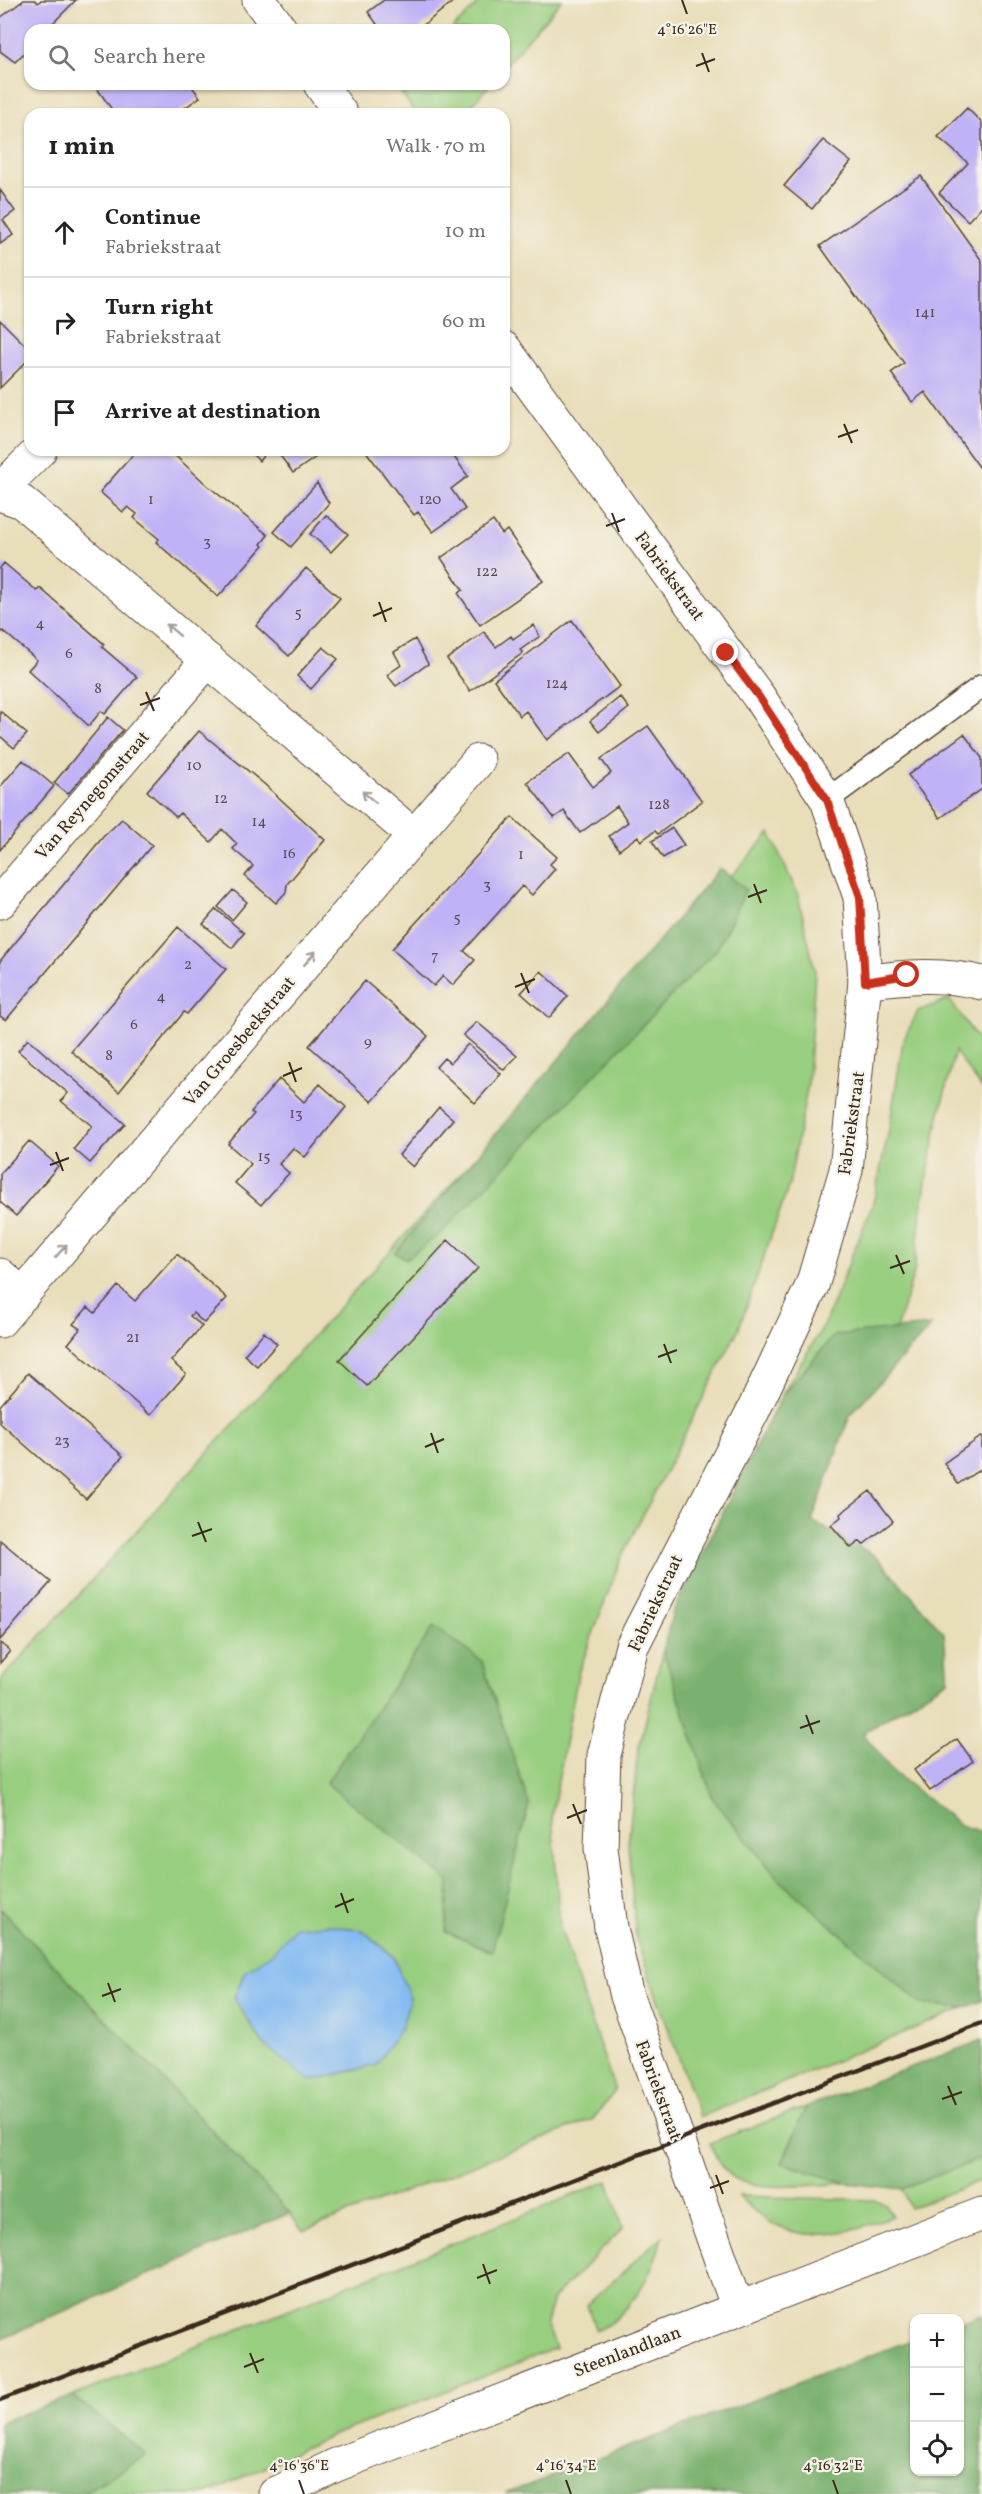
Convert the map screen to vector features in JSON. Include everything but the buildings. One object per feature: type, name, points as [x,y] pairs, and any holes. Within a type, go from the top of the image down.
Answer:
[{"type":"main road","points":[[259,0],[277,24]]},
{"type":"main road","points":[[324,90],[337,108]]},
{"type":"main road","name":"Fabriekstraat","points":[[510,356],[759,697],[827,800],[860,897],[865,982],[846,1170],[812,1286],[753,1411],[632,1646],[604,1755],[601,1848],[611,1928],[627,1996],[738,2308]]},
{"type":"main road","points":[[34,456],[0,492],[22,502],[413,836]]},
{"type":"main road","name":"Van Reynegomstraat","points":[[0,902],[208,660]]},
{"type":"main road","name":"Van Groesbeekstraat","points":[[0,1321],[11,1285],[478,761]]},
{"type":"main road","points":[[865,982],[907,975],[958,977],[982,983]]},
{"type":"main road","name":"Steenlandlaan","points":[[275,2494],[336,2465],[982,2214]]},
{"type":"lane","points":[[827,800],[982,686]]},
{"type":"green space","points":[[482,0],[562,0],[510,60],[510,24],[457,24]]},
{"type":"green space","points":[[399,90],[485,90],[469,108],[412,108]]},
{"type":"green space","points":[[770,833],[798,895],[815,971],[808,1084],[789,1185],[739,1328],[621,1558],[578,1674],[552,1814],[560,1927],[615,2091],[593,2119],[303,2231],[289,2213],[0,1908],[0,1681]]},
{"type":"green space","points":[[720,868],[746,890],[717,949],[441,1233],[406,1259],[395,1253]]},
{"type":"green space","points":[[949,999],[982,1045],[982,1089],[955,1051],[938,1120],[922,1204],[914,1273],[896,1330],[835,1335],[782,1395],[824,1325],[873,1203],[889,1130],[903,1041],[918,1011]]},
{"type":"green space","points":[[931,1326],[850,1415],[812,1521],[876,1556],[944,1633],[948,1680],[863,1733],[892,1771],[960,1825],[982,1832],[982,2001],[964,2008],[921,2004],[780,1881],[713,1799],[663,1650],[673,1611],[782,1395],[835,1335]]},
{"type":"green space","points":[[434,1626],[482,1661],[529,1804],[492,1952],[446,1932],[449,1881],[326,1783]]},
{"type":"green space","points":[[663,1650],[713,1799],[780,1881],[921,2004],[964,2008],[700,2117],[636,1939],[628,1844],[638,1752]]},
{"type":"green space","points":[[0,1908],[290,2213],[0,2339]]},
{"type":"green space","points":[[982,2040],[982,2158],[902,2189],[846,2183],[782,2163],[806,2107]]},
{"type":"green space","points":[[806,2107],[782,2163],[846,2183],[765,2186],[749,2183],[736,2179],[726,2172],[709,2143]]},
{"type":"green space","points":[[982,2158],[982,2180],[910,2208],[902,2189]]},
{"type":"green space","points":[[608,2181],[623,2228],[553,2299],[546,2323],[556,2348],[334,2435],[206,2494],[82,2494],[146,2455],[73,2396]]},
{"type":"green space","points":[[738,2196],[874,2200],[886,2205],[892,2216],[836,2233],[808,2234],[793,2232],[773,2224]]},
{"type":"green space","points":[[662,2236],[653,2264],[639,2291],[620,2314],[609,2324],[596,2331],[587,2305]]},
{"type":"green space","points":[[982,2314],[982,2494],[505,2494],[910,2341],[910,2476],[964,2476],[964,2321]]},
{"type":"green space","points":[[73,2396],[146,2455],[82,2494],[0,2494],[0,2422]]},
{"type":"water","points":[[328,1925],[362,1930],[393,1956],[410,1998],[402,2026],[376,2065],[310,2081],[263,2044],[234,1998],[245,1971],[272,1953],[295,1927]]},
{"type":"railway","points":[[0,2400],[982,2023]]},
{"type":"route","points":[[726,653],[759,697],[827,800],[860,897],[865,982],[907,975]]}]
